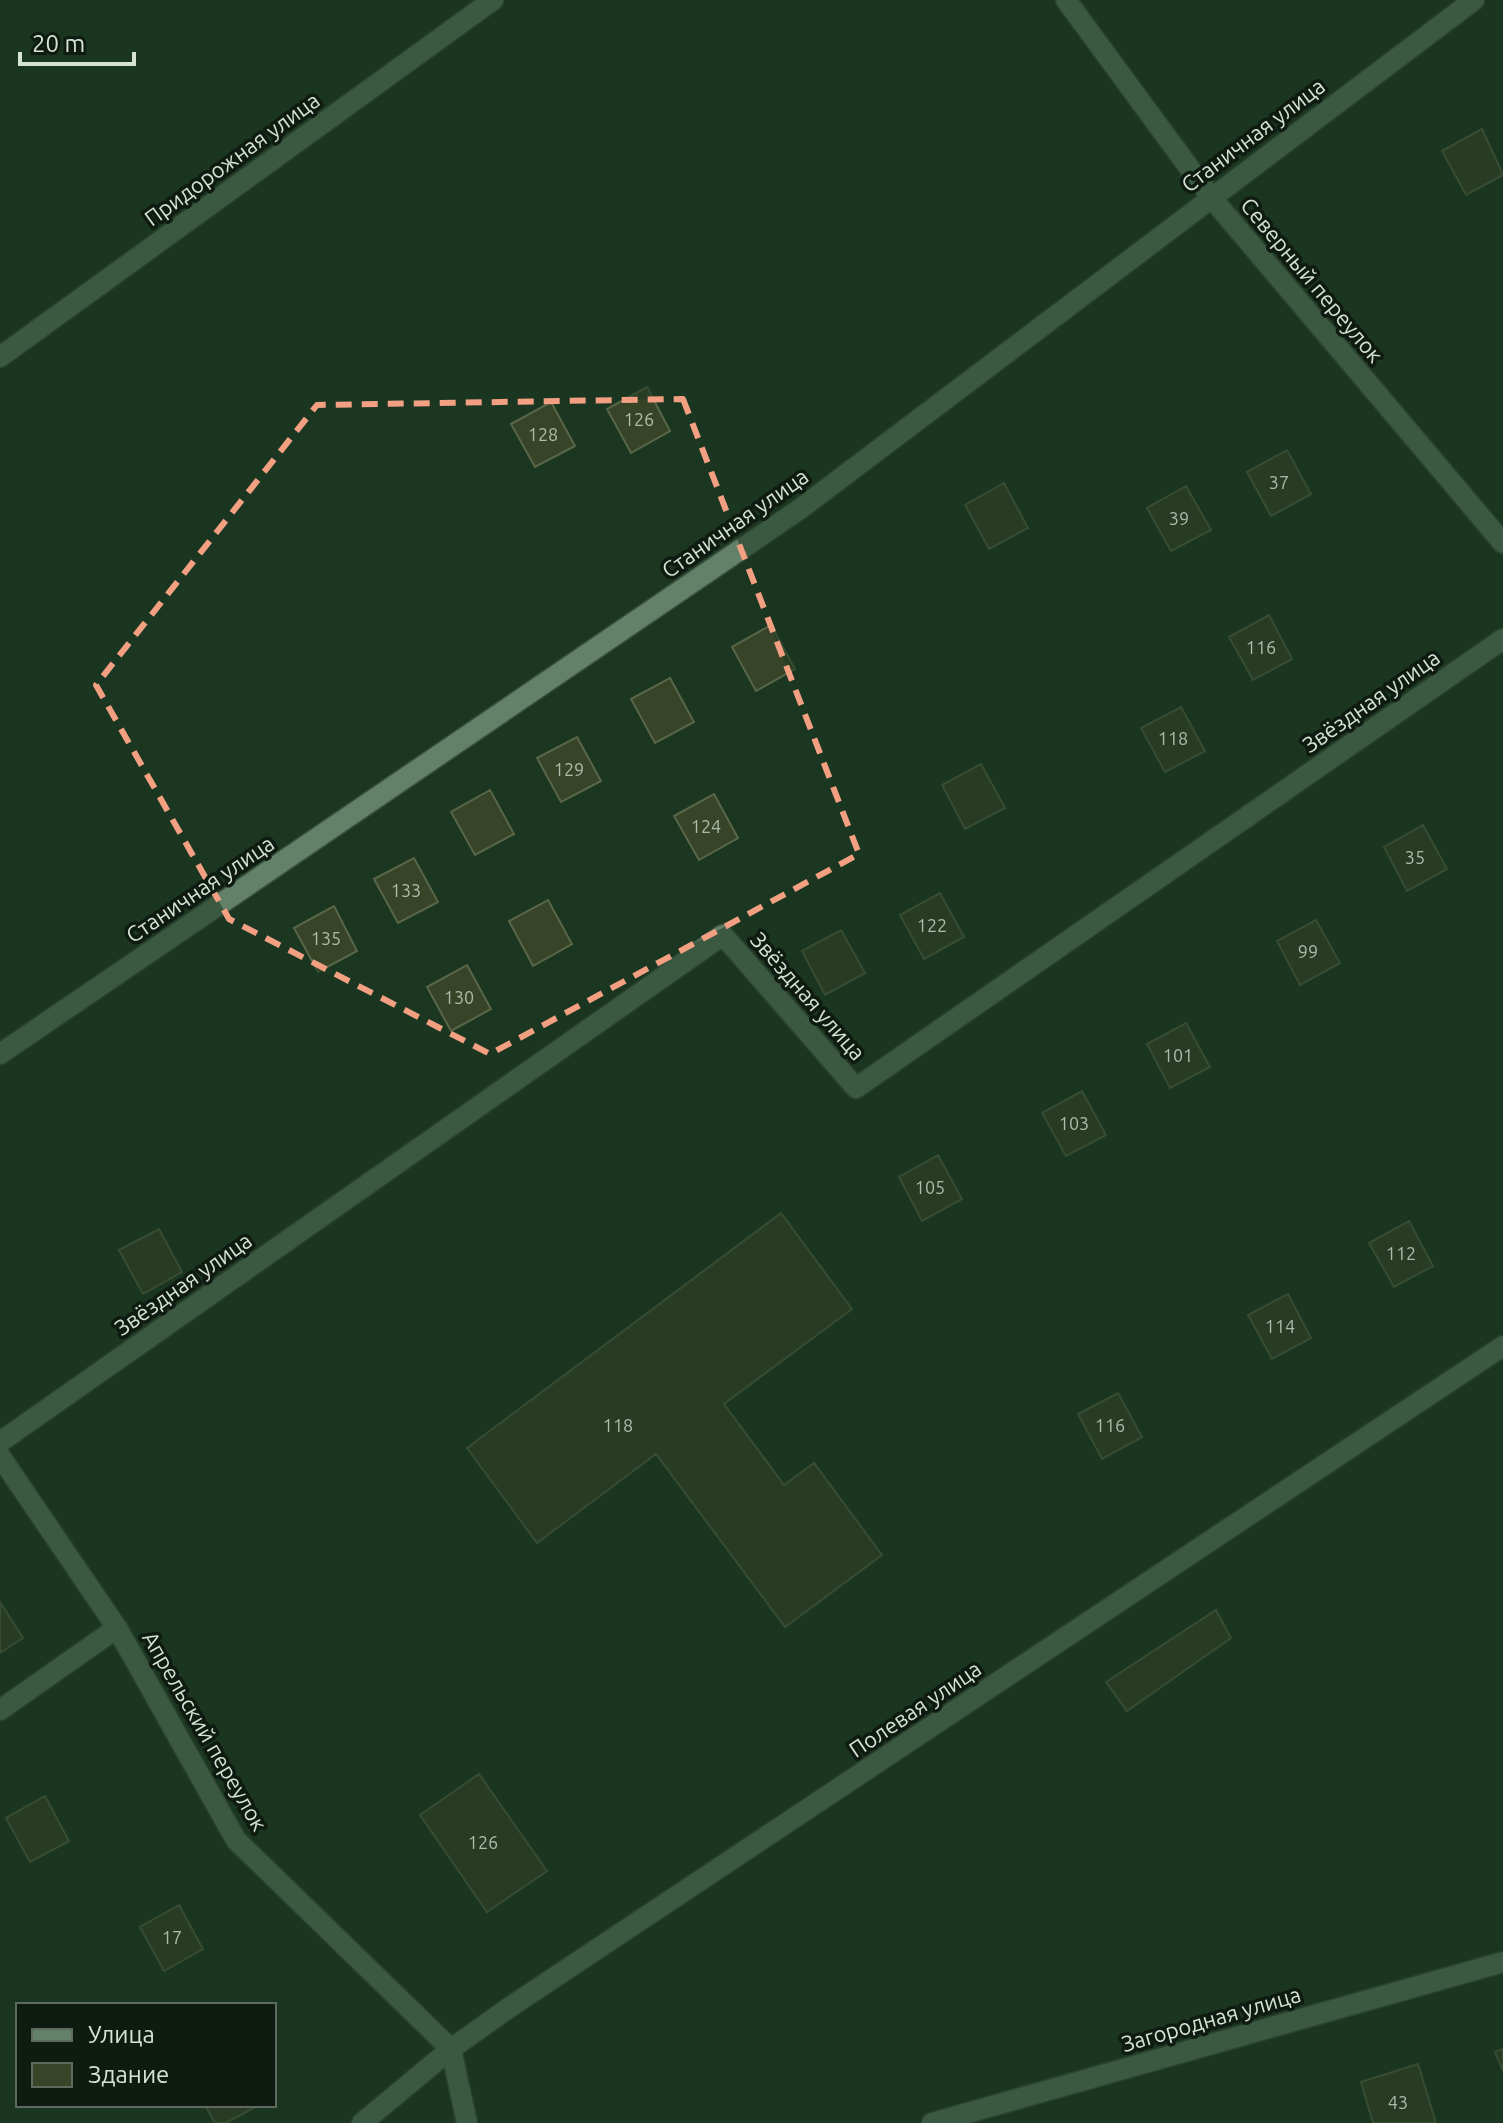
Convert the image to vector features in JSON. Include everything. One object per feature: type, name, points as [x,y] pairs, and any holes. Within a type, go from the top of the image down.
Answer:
[{"type":"street","name":"Придорожная улица","points":[[0,357],[493,0]]},
{"type":"street","name":"Северный переулок","points":[[1066,0],[1210,196],[1503,543]]},
{"type":"street","name":"Станичная улица","points":[[0,1054],[800,509],[1210,196],[1474,0]]},
{"type":"street","name":"Звёздная улица","points":[[0,1442],[723,935],[856,1088],[1503,639]]},
{"type":"street","name":"Полевая улица","points":[[362,2123],[451,2049],[1503,1346]]},
{"type":"street","name":"Апрельский переулок","points":[[0,1456],[117,1628],[236,1840],[451,2049]]},
{"type":"street","points":[[0,1710],[117,1628]]},
{"type":"street","name":"Загородная улица","points":[[932,2123],[1503,1962]]},
{"type":"street","points":[[451,2049],[467,2123]]},
{"type":"highlighted area","points":[[683,399],[859,854],[490,1054],[229,919],[96,685],[317,405]]},
{"type":"building","points":[[1482,129],[1503,175],[1466,195],[1442,151]]},
{"type":"building","points":[[647,387],[670,431],[631,453],[607,409]]},
{"type":"building","points":[[551,402],[575,446],[535,467],[511,424]]},
{"type":"building","points":[[1287,450],[1311,494],[1271,516],[1247,472]]},
{"type":"building","points":[[1004,483],[1028,528],[989,549],[965,505]]},
{"type":"building","points":[[1186,486],[1211,530],[1171,551],[1147,508]]},
{"type":"building","points":[[1269,615],[1292,659],[1253,680],[1229,637]]},
{"type":"building","points":[[771,625],[795,669],[756,691],[732,647]]},
{"type":"building","points":[[670,678],[694,722],[655,743],[631,699]]},
{"type":"building","points":[[1181,707],[1205,751],[1165,772],[1141,728]]},
{"type":"building","points":[[577,737],[601,781],[561,802],[537,758]]},
{"type":"building","points":[[981,764],[1005,808],[965,829],[942,785]]},
{"type":"building","points":[[490,790],[514,834],[475,855],[451,812]]},
{"type":"building","points":[[714,794],[738,838],[699,860],[674,816]]},
{"type":"building","points":[[1423,825],[1447,869],[1407,891],[1384,847]]},
{"type":"building","points":[[414,858],[438,902],[398,923],[374,879]]},
{"type":"building","points":[[940,893],[964,937],[924,959],[900,915]]},
{"type":"building","points":[[548,900],[572,944],[533,966],[509,921]]},
{"type":"building","points":[[334,906],[357,951],[318,972],[294,928]]},
{"type":"building","points":[[1316,920],[1340,963],[1300,985],[1277,941]]},
{"type":"building","points":[[841,930],[865,973],[825,995],[802,951]]},
{"type":"building","points":[[467,965],[491,1009],[451,1031],[427,987]]},
{"type":"building","points":[[1186,1023],[1210,1067],[1170,1088],[1147,1044]]},
{"type":"building","points":[[1082,1091],[1106,1135],[1066,1156],[1042,1113]]},
{"type":"building","points":[[938,1155],[962,1199],[922,1221],[899,1177]]},
{"type":"building","points":[[781,1213],[852,1309],[724,1404],[784,1485],[814,1463],[882,1555],[785,1627],[656,1454],[537,1543],[467,1448]]},
{"type":"building","points":[[1409,1221],[1433,1266],[1394,1287],[1369,1243]]},
{"type":"building","points":[[159,1229],[182,1272],[143,1294],[119,1250]]},
{"type":"building","points":[[1288,1294],[1311,1338],[1272,1359],[1248,1315]]},
{"type":"building","points":[[1118,1393],[1142,1437],[1102,1459],[1078,1414]]},
{"type":"building","points":[[0,1602],[23,1638],[0,1653]]},
{"type":"building","points":[[1216,1610],[1231,1638],[1127,1711],[1106,1682]]},
{"type":"building","points":[[479,1774],[547,1871],[487,1912],[420,1815]]},
{"type":"building","points":[[45,1796],[69,1841],[30,1862],[6,1818]]},
{"type":"building","points":[[179,1905],[203,1949],[164,1971],[140,1927]]},
{"type":"building","points":[[1503,2049],[1503,2071],[1495,2052]]},
{"type":"building","points":[[1418,2064],[1436,2123],[1373,2123],[1361,2082]]},
{"type":"building","points":[[206,2107],[255,2107],[226,2123],[215,2123]]}]
